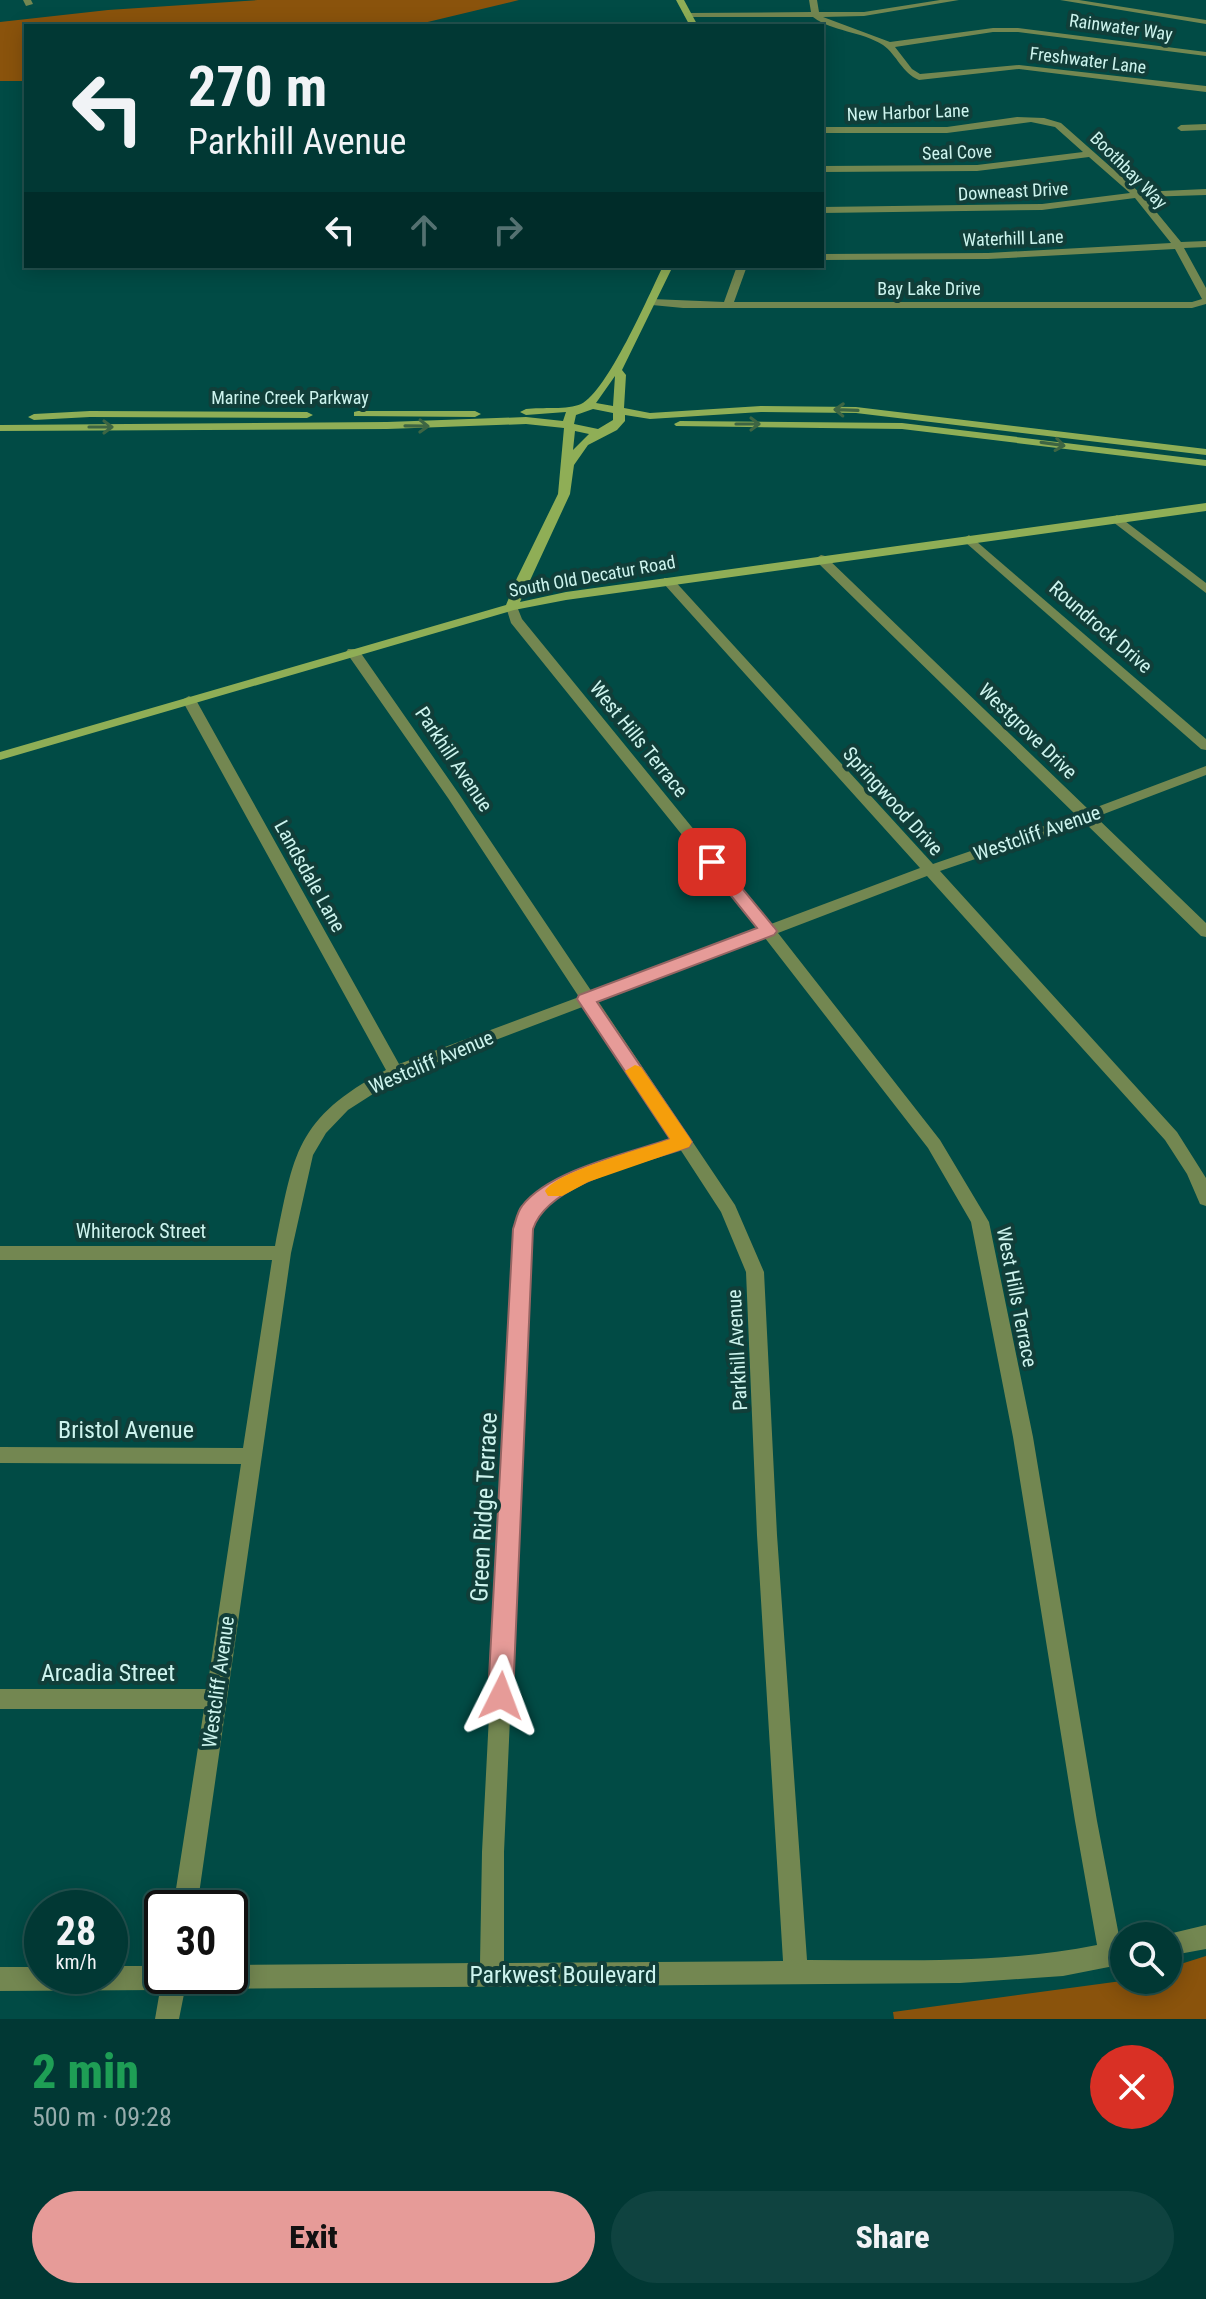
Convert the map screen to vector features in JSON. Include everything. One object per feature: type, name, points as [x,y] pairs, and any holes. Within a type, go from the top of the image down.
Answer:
[{"type":"main road","points":[[680,0],[693,24]]},
{"type":"main road","points":[[512,607],[517,586],[564,493],[570,462],[567,440],[571,413],[598,398],[611,373],[617,370],[667,268]]},
{"type":"main road","points":[[570,462],[575,459],[582,444],[619,421],[621,375],[617,370]]},
{"type":"main road","name":"Marine Creek Parkway","points":[[0,419],[90,414],[498,414],[603,407],[644,416],[795,408],[922,422]]},
{"type":"main road","name":"Marine Creek Parkway","points":[[0,428],[431,426],[526,421],[569,426],[582,431],[606,430]]},
{"type":"main road","points":[[606,430],[665,425],[922,422],[1206,452]]},
{"type":"main road","points":[[922,422],[1206,463]]},
{"type":"main road","name":"South Old Decatur Road","points":[[4,755],[512,607],[668,581],[1206,507]]},
{"type":"street","points":[[813,0],[816,16],[826,23],[865,34],[889,45]]},
{"type":"street","points":[[688,15],[816,16],[893,11],[955,0]]},
{"type":"street","points":[[1064,0],[1206,22]]},
{"type":"street","name":"Rainwater Way","points":[[889,45],[993,30],[1018,30],[1206,54]]},
{"type":"street","name":"Freshwater Lane","points":[[889,45],[911,74],[919,77],[1019,67],[1206,89]]},
{"type":"street","name":"New Harbor Lane","points":[[824,130],[949,130],[1025,119],[1043,120]]},
{"type":"street","name":"Boothbay Way","points":[[1043,120],[1065,130],[1138,196],[1177,244],[1206,300]]},
{"type":"street","points":[[1181,128],[1206,127]]},
{"type":"street","name":"Seal Cove","points":[[824,169],[977,168],[1092,154]]},
{"type":"street","name":"Downeast Drive","points":[[824,210],[1042,207],[1206,192]]},
{"type":"street","name":"Waterhill Lane","points":[[824,257],[988,256],[1206,244]]},
{"type":"street","points":[[728,304],[741,268]]},
{"type":"street","name":"Bay Lake Drive","points":[[652,302],[1192,305],[1206,300]]},
{"type":"street","points":[[1117,519],[1206,589]]},
{"type":"street","name":"Roundrock Drive","points":[[969,539],[1206,746]]},
{"type":"street","name":"Westgrove Drive","points":[[821,559],[1206,932]]},
{"type":"street","name":"Springwood Drive","points":[[668,581],[1171,1136],[1195,1172],[1206,1199]]},
{"type":"street","name":"West Hills Terrace","points":[[512,607],[516,620],[572,692],[768,931],[934,1144],[980,1222],[1023,1437],[1086,1821],[1110,1922]]},
{"type":"street","name":"Parkhill Avenue","points":[[353,652],[454,797],[729,1210],[755,1272],[767,1535],[796,1974]]},
{"type":"street","name":"Landsdale Lane","points":[[189,700],[395,1072]]},
{"type":"street","name":"Westcliff Avenue","points":[[188,1890],[282,1253],[305,1155],[330,1117],[366,1088],[395,1072],[929,870],[1087,816],[1206,770]]},
{"type":"street","name":"Green Ridge Terrace","points":[[492,1976],[493,1852],[523,1229],[529,1211],[542,1198],[581,1177],[683,1142]]},
{"type":"street","name":"Whiterock Street","points":[[0,1253],[282,1253]]},
{"type":"street","name":"Bristol Avenue","points":[[0,1455],[252,1456]]},
{"type":"street","name":"Arcadia Street","points":[[0,1699],[215,1699]]},
{"type":"street","points":[[1182,1941],[1206,1937]]},
{"type":"street","name":"Parkwest Boulevard","points":[[248,1977],[960,1971],[1063,1964],[1110,1955]]},
{"type":"street","name":"Parkwest Boulevard","points":[[0,1979],[144,1977]]},
{"type":"street","points":[[167,2019],[171,1994]]},
{"type":"shaded area","points":[[258,0],[519,0],[419,24],[24,24],[24,81],[0,81],[0,22],[108,10]]},
{"type":"shaded area","points":[[1206,1956],[1206,2019],[894,2019],[893,2012],[1110,1983],[1110,1994],[1182,1994],[1182,1964]]},
{"type":"slow traffic","points":[[555,1191],[581,1177],[683,1142],[635,1071]]},
{"type":"route","points":[[501,1696],[523,1229],[529,1211],[542,1198],[581,1177],[683,1142],[586,999],[768,931],[712,862]]}]
